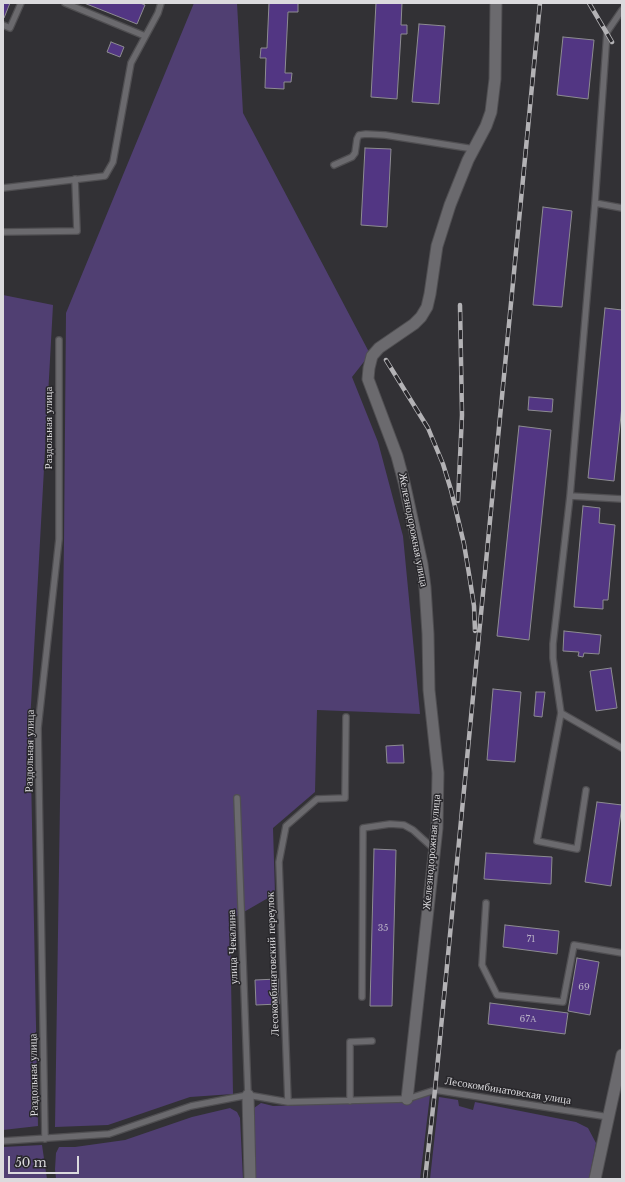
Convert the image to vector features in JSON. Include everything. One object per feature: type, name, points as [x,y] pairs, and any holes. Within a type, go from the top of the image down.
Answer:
[{"type":"street","name":"Железнодорожная улица","points":[[406,1099],[437,828],[438,773],[429,690],[428,634],[422,564],[397,456],[368,379],[368,368],[372,356],[379,348],[414,324],[421,317],[427,307],[435,254],[443,226],[457,186],[468,160],[486,126],[491,112],[494,98],[495,79],[496,3]]},
{"type":"street","points":[[595,1179],[622,1055]]},
{"type":"street","points":[[248,1095],[250,1179]]},
{"type":"lane","points":[[3,25],[10,28],[21,3]]},
{"type":"lane","points":[[65,3],[145,36]]},
{"type":"lane","points":[[3,188],[104,176],[112,162],[131,63],[162,3]]},
{"type":"lane","points":[[586,790],[577,849],[537,841],[561,714],[553,658],[553,644],[570,496],[595,203],[607,32],[622,10]]},
{"type":"lane","points":[[334,165],[352,157],[355,153],[357,139],[359,136],[366,134],[385,135],[474,149]]},
{"type":"lane","points":[[3,232],[77,230],[76,179]]},
{"type":"lane","points":[[595,203],[622,208]]},
{"type":"lane","name":"Раздольная улица","points":[[45,1139],[38,728],[59,539],[59,340]]},
{"type":"lane","points":[[570,496],[622,499]]},
{"type":"lane","points":[[561,714],[622,748]]},
{"type":"lane","name":"Лесокомбинатовский переулок","points":[[288,1102],[279,862],[286,826],[317,799],[345,798],[346,717]]},
{"type":"lane","name":"улица Чекалина","points":[[237,798],[248,1095]]},
{"type":"lane","points":[[362,997],[363,828],[390,824],[404,825],[413,830],[434,849]]},
{"type":"lane","points":[[486,903],[482,965],[497,995],[563,1002],[574,945],[622,953]]},
{"type":"lane","points":[[350,1100],[350,1042],[372,1041]]},
{"type":"lane","name":"Лесокомбинатовская улица","points":[[3,1141],[109,1134],[191,1106],[248,1095],[288,1102],[406,1099],[435,1090],[609,1117]]},
{"type":"shaded area","points":[[194,3],[237,3],[243,113],[370,354],[352,377],[378,442],[403,536],[420,714],[317,710],[315,792],[273,828],[275,894],[230,920],[233,1094],[190,1097],[108,1125],[55,1127],[66,313]]},
{"type":"shaded area","points":[[3,295],[53,305],[30,723],[38,1126],[3,1130]]},
{"type":"shaded area","points":[[430,1095],[420,1179],[256,1179],[254,1108],[261,1103],[273,1106],[406,1102]]},
{"type":"shaded area","points":[[439,1097],[458,1100],[459,1106],[473,1110],[475,1102],[576,1122],[588,1128],[596,1143],[589,1179],[430,1179]]},
{"type":"shaded area","points":[[230,1108],[237,1112],[240,1118],[243,1179],[56,1179],[56,1153],[59,1147],[75,1147],[125,1140],[192,1117]]},
{"type":"shaded area","points":[[42,1145],[47,1179],[3,1179],[3,1147]]},
{"type":"building","points":[[3,3],[10,3],[4,18],[3,18]]},
{"type":"building","points":[[84,3],[140,3],[145,5],[137,24]]},
{"type":"building","points":[[269,3],[298,3],[298,12],[288,12],[285,73],[292,73],[291,82],[284,82],[284,89],[265,88],[266,58],[260,58],[261,48],[267,48]]},
{"type":"building","points":[[376,3],[402,3],[401,25],[407,25],[407,34],[401,34],[397,99],[371,97]]},
{"type":"building","points":[[419,24],[445,26],[439,104],[412,102]]},
{"type":"building","points":[[563,37],[594,40],[588,99],[557,95]]},
{"type":"building","points":[[111,42],[124,47],[120,57],[107,52]]},
{"type":"building","points":[[365,148],[391,149],[387,227],[361,225]]},
{"type":"building","points":[[543,207],[572,211],[562,307],[533,305]]},
{"type":"building","points":[[605,308],[622,310],[622,406],[614,481],[588,478]]},
{"type":"building","points":[[529,397],[553,399],[552,412],[528,410]]},
{"type":"building","points":[[519,426],[551,430],[529,640],[497,636]]},
{"type":"building","points":[[583,506],[600,508],[599,523],[615,525],[608,600],[603,600],[603,609],[574,607]]},
{"type":"building","points":[[564,631],[601,635],[599,654],[584,653],[583,657],[578,656],[579,652],[563,651]]},
{"type":"building","points":[[611,668],[617,708],[596,711],[590,671]]},
{"type":"building","points":[[493,689],[521,692],[515,762],[487,760]]},
{"type":"building","points":[[536,692],[545,692],[542,717],[534,716]]},
{"type":"building","points":[[403,745],[404,763],[387,763],[386,746]]},
{"type":"building","points":[[597,802],[622,805],[611,886],[585,882]]},
{"type":"building","points":[[374,849],[396,850],[392,1006],[370,1006]]},
{"type":"building","points":[[486,853],[552,857],[551,884],[484,879]]},
{"type":"building","points":[[505,925],[559,931],[557,954],[503,947]]},
{"type":"building","points":[[577,958],[599,962],[590,1015],[568,1011]]},
{"type":"building","points":[[278,979],[279,1004],[256,1005],[255,980]]},
{"type":"building","points":[[490,1003],[568,1013],[565,1034],[488,1024]]},
{"type":"railway","points":[[425,1179],[435,1090],[540,3]]},
{"type":"railway","points":[[589,3],[612,42]]},
{"type":"railway","points":[[458,501],[462,415],[460,305]]},
{"type":"railway","points":[[386,360],[428,428],[443,464],[464,544],[474,606],[475,631]]}]
